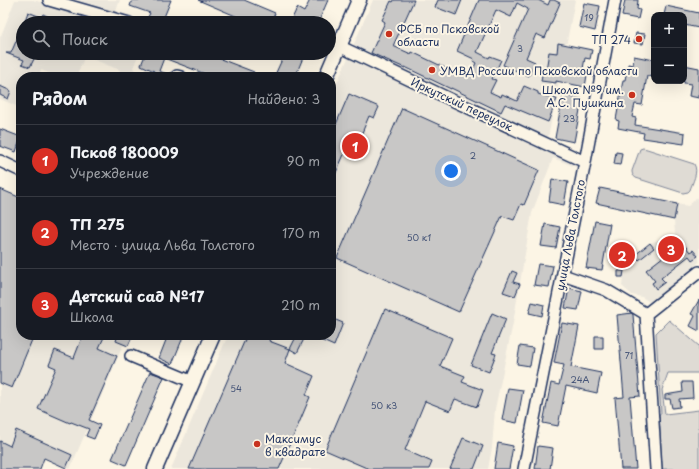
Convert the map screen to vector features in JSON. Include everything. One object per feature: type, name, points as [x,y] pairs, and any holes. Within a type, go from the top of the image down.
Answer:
[{"type":"main road","points":[[336,53],[358,0]]},
{"type":"main road","points":[[328,72],[333,60]]},
{"type":"main road","points":[[155,469],[211,340]]},
{"type":"street","points":[[49,0],[104,16]]},
{"type":"street","name":"улица Льва Толстого","points":[[524,469],[616,0]]},
{"type":"street","name":"Иркутский переулок","points":[[339,46],[585,162]]},
{"type":"street","points":[[0,161],[16,169]]},
{"type":"street","points":[[646,314],[699,272]]},
{"type":"street","points":[[562,275],[606,290],[646,314]]},
{"type":"street","points":[[646,314],[656,469]]},
{"type":"street","points":[[131,356],[193,382]]},
{"type":"shaded area","points":[[15,0],[33,0],[88,16],[16,16],[16,60],[83,60],[78,72],[46,72],[41,70],[40,72],[16,72],[16,106],[0,99],[0,38]]},
{"type":"shaded area","points":[[65,0],[120,0],[115,14]]},
{"type":"shaded area","points":[[373,0],[575,0],[548,138],[585,154],[583,170],[553,158],[532,213],[513,323],[495,409],[492,448],[488,469],[171,469],[226,340],[336,340],[336,85]]},
{"type":"shaded area","points":[[95,60],[136,60],[133,68],[136,72],[119,72],[120,70]]},
{"type":"shaded area","points":[[643,148],[694,164],[696,170],[690,190],[683,193],[636,178],[632,174],[632,171],[640,149]]},
{"type":"shaded area","points":[[0,190],[16,300],[16,340],[131,340],[129,346],[123,345],[70,469],[45,458],[43,461],[0,441]]},
{"type":"shaded area","points":[[699,196],[699,262],[651,303],[642,297],[632,295],[622,286],[624,271],[635,255],[650,243],[675,234],[674,220],[677,204],[688,206]]},
{"type":"shaded area","points":[[669,320],[699,346],[699,373],[668,373],[662,390],[665,414],[699,410],[699,469],[662,469],[659,414],[661,414],[656,333]]},
{"type":"building","points":[[132,0],[171,0],[164,16],[148,16],[150,13],[130,6]]},
{"type":"building","points":[[198,0],[244,0],[275,13],[274,16],[236,16]]},
{"type":"building","points":[[310,0],[328,0],[321,16],[293,16],[297,8],[304,12]]},
{"type":"building","points":[[394,0],[414,0],[393,46],[411,54],[412,52],[458,74],[460,71],[470,76],[476,63],[473,61],[474,59],[457,51],[479,0],[538,0],[548,5],[550,0],[554,0],[560,3],[545,38],[536,34],[526,58],[535,62],[529,76],[503,65],[528,9],[517,3],[511,17],[496,10],[477,52],[489,58],[490,56],[501,60],[492,79],[496,80],[490,92],[501,97],[502,94],[517,101],[524,86],[538,92],[538,94],[557,99],[548,122],[505,104],[501,112],[405,67],[371,53],[385,22],[382,20],[391,1],[393,2]]},
{"type":"building","points":[[438,0],[462,0],[456,15],[435,7]]},
{"type":"building","points":[[625,0],[638,0],[637,9],[640,10],[638,19],[622,16]]},
{"type":"building","points":[[584,3],[600,6],[595,31],[579,27]]},
{"type":"building","points":[[666,6],[699,13],[699,28],[687,26],[687,12],[665,12]]},
{"type":"building","points":[[28,12],[38,16],[27,16]]},
{"type":"building","name":"ТП 274","points":[[636,33],[645,34],[643,44],[634,43]]},
{"type":"building","points":[[16,41],[16,57],[6,53],[11,53]]},
{"type":"building","points":[[558,43],[592,50],[590,59],[585,58],[582,74],[587,75],[585,87],[556,81],[556,83],[541,81],[543,69],[546,70],[549,52],[557,53]]},
{"type":"building","name":"Школа №9 им. А.С. Пушкина","points":[[634,56],[651,59],[651,77],[647,76],[642,105],[635,104],[632,117],[636,118],[635,125],[685,133],[684,144],[643,138],[644,133],[618,128],[619,121],[616,120],[623,80],[625,80],[628,64],[633,65]]},
{"type":"building","points":[[24,60],[34,60],[30,67],[22,64]]},
{"type":"building","points":[[143,60],[163,60],[159,71],[162,72],[154,72],[141,65]]},
{"type":"building","points":[[169,60],[223,60],[254,72],[200,72]]},
{"type":"building","points":[[282,60],[302,60],[297,72],[276,72]]},
{"type":"building","points":[[687,66],[699,68],[699,98],[689,96],[691,84],[687,83]]},
{"type":"building","points":[[0,86],[11,91],[8,99],[0,95]]},
{"type":"building","points":[[349,94],[379,107],[374,118],[369,116],[359,140],[365,142],[360,155],[346,150],[336,173],[336,124]]},
{"type":"building","points":[[563,95],[582,99],[574,142],[555,138]]},
{"type":"building","points":[[402,108],[539,170],[524,205],[521,204],[514,220],[502,216],[459,312],[337,258]]},
{"type":"building","points":[[0,129],[16,135],[16,152],[0,146]]},
{"type":"building","points":[[616,152],[622,153],[620,165],[614,164]]},
{"type":"building","points":[[552,179],[568,182],[564,205],[549,202]]},
{"type":"building","points":[[600,188],[677,204],[674,220],[596,203]]},
{"type":"building","points":[[0,189],[16,196],[16,340],[32,340],[12,388],[0,383]]},
{"type":"building","points":[[595,221],[610,224],[602,270],[586,268]]},
{"type":"building","points":[[545,224],[560,227],[556,248],[541,246]]},
{"type":"building","points":[[682,242],[690,252],[693,250],[698,256],[692,260],[689,256],[661,278],[665,282],[656,289],[652,283],[655,281],[646,270]]},
{"type":"building","points":[[650,243],[654,248],[639,260],[635,255]]},
{"type":"building","points":[[620,248],[626,249],[624,262],[618,261]]},
{"type":"building","points":[[538,264],[553,266],[549,287],[534,285]]},
{"type":"building","points":[[512,271],[517,273],[513,282],[520,284],[515,296],[503,292]]},
{"type":"building","points":[[618,271],[624,271],[623,277],[618,277]]},
{"type":"building","points":[[569,288],[582,291],[578,310],[565,308]]},
{"type":"building","points":[[699,300],[699,331],[690,326],[695,316],[691,314]]},
{"type":"building","points":[[532,302],[544,305],[542,316],[529,313]]},
{"type":"building","points":[[385,309],[452,338],[440,366],[465,376],[462,382],[483,390],[477,407],[455,399],[450,411],[425,401],[405,450],[432,462],[429,469],[369,469],[325,450]]},
{"type":"building","points":[[492,313],[506,319],[492,353],[496,354],[489,372],[471,365]]},
{"type":"building","points":[[632,313],[640,396],[630,397],[636,469],[621,469],[615,398],[624,397],[617,315]]},
{"type":"building","points":[[336,320],[343,323],[334,346],[320,340],[336,340]]},
{"type":"building","points":[[562,323],[579,326],[571,367],[601,373],[597,393],[566,386],[558,426],[543,423],[551,383],[559,385],[564,365],[554,363]]},
{"type":"building","points":[[595,336],[603,336],[603,349],[595,349]]},
{"type":"building","points":[[81,340],[103,340],[99,348],[117,356],[89,420],[100,425],[94,439],[86,436],[89,429],[71,422],[70,423],[38,409],[56,368],[49,365],[55,350],[74,358]]},
{"type":"building","points":[[116,340],[131,340],[128,346]]},
{"type":"building","points":[[166,340],[182,340],[172,364],[159,358]]},
{"type":"building","points":[[245,340],[269,340],[290,349],[285,363],[314,376],[306,395],[310,397],[279,469],[189,469]]},
{"type":"building","points":[[294,340],[304,340],[297,353],[290,349]]},
{"type":"building","points":[[520,346],[533,348],[530,366],[517,364]]},
{"type":"building","points":[[150,372],[164,377],[126,465],[112,459]]},
{"type":"building","points":[[682,382],[692,382],[693,398],[679,399],[680,407],[672,408],[670,399],[665,399],[665,395],[683,392]]},
{"type":"building","points":[[508,388],[523,390],[517,423],[502,420]]},
{"type":"building","points":[[16,430],[72,455],[66,468],[44,458],[40,469],[0,469],[0,441],[10,446]]},
{"type":"building","points":[[463,438],[483,446],[474,469],[450,469]]},
{"type":"building","points":[[498,443],[513,446],[509,469],[494,469]]},
{"type":"building","points":[[538,446],[553,448],[550,469],[535,469]]},
{"type":"place","name":"ФСБ по Псковской области","points":[[389,34]]},
{"type":"place","name":"ТП 274","points":[[639,39]]},
{"type":"place","name":"УМВД России по Псковской области","points":[[432,70]]},
{"type":"place","name":"Школа №9 им. А.С. Пушкина","points":[[632,95]]},
{"type":"place","name":"Псков 180009","points":[[355,146]]},
{"type":"place","name":"Детский сад №17","points":[[671,249]]},
{"type":"place","name":"ТП 275","points":[[622,255]]},
{"type":"place","name":"Максимус в квадрате","points":[[257,444]]}]
